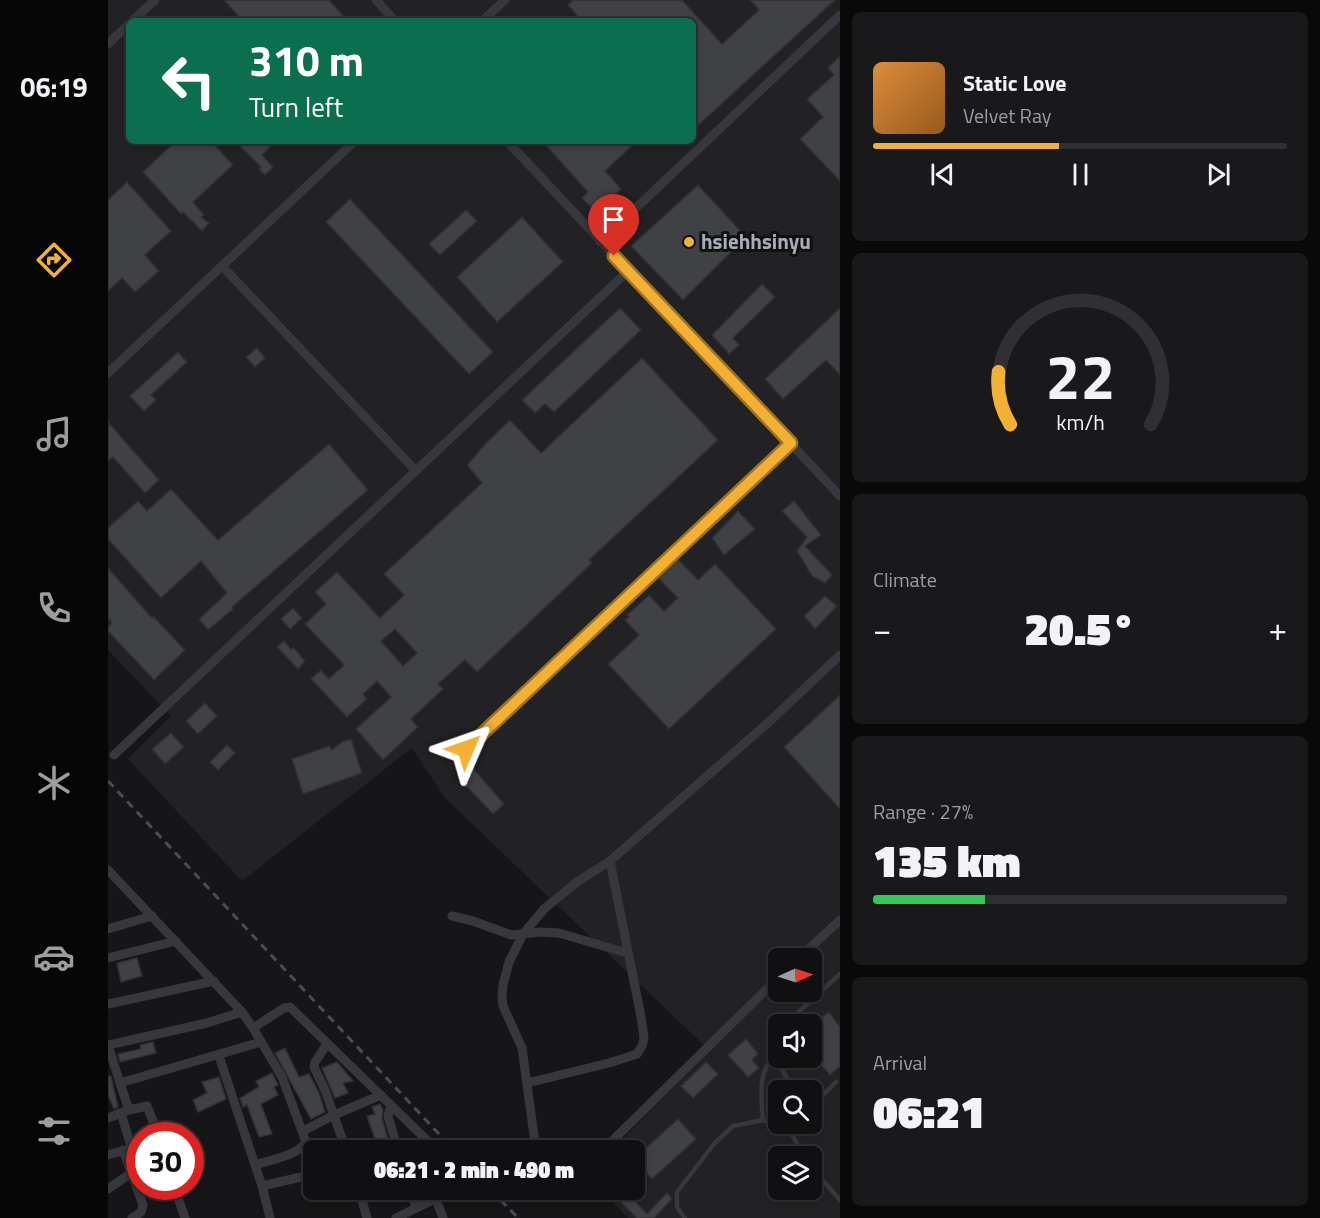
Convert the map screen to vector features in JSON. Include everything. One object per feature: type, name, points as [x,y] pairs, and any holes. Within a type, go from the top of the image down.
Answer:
[{"type":"street","points":[[135,18],[155,0]]},
{"type":"street","points":[[376,0],[393,18]]},
{"type":"street","points":[[485,18],[505,0]]},
{"type":"street","points":[[600,242],[840,15]]},
{"type":"street","points":[[108,44],[126,27]]},
{"type":"street","points":[[108,373],[352,144]]},
{"type":"street","points":[[510,144],[840,496]]},
{"type":"street","points":[[222,266],[416,471]]},
{"type":"street","points":[[114,755],[628,271]]},
{"type":"street","points":[[466,749],[791,443]]},
{"type":"street","points":[[535,1140],[522,1048],[503,1006],[502,997],[502,985],[509,962],[523,934],[545,908],[577,882],[610,861],[770,721],[840,655]]},
{"type":"street","points":[[527,1083],[637,1054],[642,1046],[644,1038],[610,861]]},
{"type":"street","points":[[108,870],[242,1012],[282,1077],[306,1142],[304,1146],[285,1156],[255,1165]]},
{"type":"street","points":[[108,929],[152,916]]},
{"type":"street","points":[[452,916],[511,935],[559,933],[627,953]]},
{"type":"street","points":[[810,948],[840,920]]},
{"type":"street","points":[[108,958],[176,941]]},
{"type":"street","points":[[108,1004],[214,981]]},
{"type":"street","points":[[613,1140],[768,988]]},
{"type":"street","points":[[253,1028],[284,1008],[290,1007],[427,1140]]},
{"type":"street","points":[[126,1130],[120,1083],[111,1066],[108,1045],[207,1023],[242,1012]]},
{"type":"street","points":[[120,1083],[261,1042]]},
{"type":"street","points":[[327,1044],[314,1067],[343,1140]]},
{"type":"street","points":[[219,1056],[262,1186],[270,1218]]},
{"type":"street","points":[[303,1131],[381,1095]]},
{"type":"street","points":[[391,1105],[388,1116],[395,1140]]},
{"type":"street","points":[[108,1118],[147,1106],[153,1122]]},
{"type":"street","points":[[108,1155],[126,1149]]},
{"type":"street","points":[[108,1189],[126,1176]]},
{"type":"street","points":[[262,1186],[303,1177]]},
{"type":"street","points":[[132,1218],[141,1212],[143,1205],[141,1200]]},
{"type":"street","points":[[179,1200],[185,1218]]},
{"type":"street","points":[[362,1200],[367,1218]]},
{"type":"street","points":[[413,1200],[416,1209]]},
{"type":"street","points":[[396,1218],[433,1200]]},
{"type":"street","points":[[435,1200],[443,1218]]},
{"type":"lane","points":[[796,1014],[840,974]]},
{"type":"lane","points":[[763,1120],[761,1092],[768,1060]]},
{"type":"lane","points":[[822,1096],[836,1082]]},
{"type":"lane","points":[[685,1218],[677,1206],[677,1192],[714,1144],[733,1126],[763,1120],[793,1136],[798,1146]]},
{"type":"lane","points":[[822,1179],[840,1200]]},
{"type":"shaded area","points":[[108,0],[840,0],[840,1218],[628,1218],[611,1200],[645,1200],[645,1140],[622,1140],[710,1051],[446,799],[412,748],[242,881],[128,759],[171,716],[108,650]]},
{"type":"building","points":[[224,0],[329,0],[345,18],[240,18]]},
{"type":"building","points":[[573,0],[682,0],[722,44],[759,10],[750,0],[835,0],[696,127],[696,18],[579,18],[568,5]]},
{"type":"building","name":"hsiehhsinyu","points":[[840,56],[840,181],[800,139],[823,117],[807,99],[834,75],[828,68]]},
{"type":"building","points":[[173,144],[214,144],[233,165],[193,202],[204,215],[201,217],[209,223],[202,231],[183,212],[181,214],[143,172]]},
{"type":"building","points":[[238,144],[273,144],[262,155],[273,167],[265,175],[259,169],[261,167]]},
{"type":"building","points":[[545,144],[634,144],[605,171],[621,189],[596,213],[582,198],[588,192]]},
{"type":"building","points":[[127,182],[171,231],[145,255],[159,271],[135,292],[122,278],[108,291],[108,200]]},
{"type":"building","name":"hsiehhsinyu","points":[[698,185],[746,237],[683,300],[631,246]]},
{"type":"building","points":[[350,199],[493,352],[469,374],[326,222]]},
{"type":"building","points":[[466,210],[477,221],[440,255],[429,244]]},
{"type":"building","points":[[522,217],[563,262],[497,322],[457,277]]},
{"type":"building","points":[[762,284],[775,297],[733,338],[739,345],[729,354],[712,335]]},
{"type":"building","points":[[620,308],[641,330],[554,412],[545,404],[535,413],[522,400]]},
{"type":"building","points":[[840,308],[840,375],[826,360],[783,399],[765,379]]},
{"type":"building","points":[[257,348],[265,358],[255,367],[246,357]]},
{"type":"building","points":[[178,352],[187,362],[151,395],[156,400],[144,411],[130,396]]},
{"type":"building","points":[[642,358],[718,440],[589,560],[592,563],[477,672],[465,660],[438,684],[443,689],[411,719],[418,727],[383,760],[356,729],[391,697],[377,681],[363,694],[367,699],[347,717],[311,679],[321,670],[329,679],[344,665],[305,624],[326,604],[315,592],[337,572],[380,618],[404,595],[384,574],[482,483],[467,465],[487,442],[510,420],[541,453]],"holes":[[[395,629],[417,653],[403,666],[381,641]]]},
{"type":"building","points":[[108,422],[159,480],[145,493],[113,457],[108,461]]},
{"type":"building","points":[[329,444],[368,490],[208,630],[199,619],[227,593],[201,561],[161,598],[108,539],[108,528],[138,501],[147,511],[171,489],[218,540]]},
{"type":"building","points":[[794,501],[821,535],[805,546],[832,575],[825,583],[812,576],[797,551],[807,537],[782,511]]},
{"type":"building","points":[[738,511],[755,529],[724,555],[712,538]]},
{"type":"building","points":[[678,559],[698,580],[715,564],[776,629],[669,729],[608,664],[639,635],[625,620],[629,617],[627,615],[649,595],[664,611],[678,598],[658,578]]},
{"type":"building","points":[[108,568],[152,618],[153,616],[185,650],[154,680],[108,631],[112,623],[108,618]]},
{"type":"building","points":[[825,596],[837,606],[815,629],[804,616]]},
{"type":"building","points":[[293,608],[302,618],[290,629],[281,619]]},
{"type":"building","points":[[284,641],[291,649],[294,648],[305,661],[298,669],[277,647]]},
{"type":"building","points":[[840,695],[840,809],[784,747]]},
{"type":"building","points":[[205,703],[217,716],[198,734],[186,721]]},
{"type":"building","points":[[171,733],[184,747],[165,764],[152,749]]},
{"type":"building","points":[[351,739],[362,773],[303,794],[292,759],[329,746],[332,750],[342,742]]},
{"type":"building","points":[[227,745],[235,753],[218,770],[210,762]]},
{"type":"building","points":[[471,766],[504,804],[493,814],[459,778]]},
{"type":"building","points":[[137,958],[142,976],[121,982],[117,963]]},
{"type":"building","points":[[829,1012],[840,1027],[840,1066],[830,1075],[822,1066],[822,1017]]},
{"type":"building","points":[[746,1039],[758,1054],[752,1060],[759,1068],[748,1077],[728,1055]]},
{"type":"building","points":[[153,1042],[156,1053],[120,1062],[118,1054],[141,1049],[140,1045]]},
{"type":"building","points":[[285,1048],[299,1077],[309,1074],[319,1093],[325,1112],[311,1119],[275,1053]]},
{"type":"building","points":[[337,1062],[353,1081],[343,1083],[348,1093],[335,1098],[322,1068]]},
{"type":"building","points":[[706,1062],[718,1074],[693,1098],[681,1086]]},
{"type":"building","points":[[272,1073],[278,1085],[274,1087],[278,1095],[261,1104],[272,1134],[259,1137],[247,1105],[243,1107],[240,1098],[259,1087],[256,1081]]},
{"type":"building","points":[[108,1076],[111,1076],[118,1107],[114,1109],[108,1095]]},
{"type":"building","points":[[219,1077],[226,1099],[198,1112],[193,1100],[207,1093],[202,1082]]},
{"type":"building","points":[[380,1104],[383,1110],[382,1118],[388,1140],[375,1140],[367,1116],[375,1114],[372,1107]]},
{"type":"building","points":[[678,1119],[696,1139],[652,1179],[645,1171],[645,1149]]},
{"type":"building","points":[[667,1193],[672,1199],[654,1218],[637,1218],[618,1200],[634,1200],[647,1214]]},
{"type":"railway","points":[[108,781],[445,1140]]},
{"type":"railway","points":[[501,1200],[518,1218]]},
{"type":"place","name":"hsiehhsinyu","points":[[689,242]]},
{"type":"route","points":[[466,749],[791,443],[614,256]]}]
